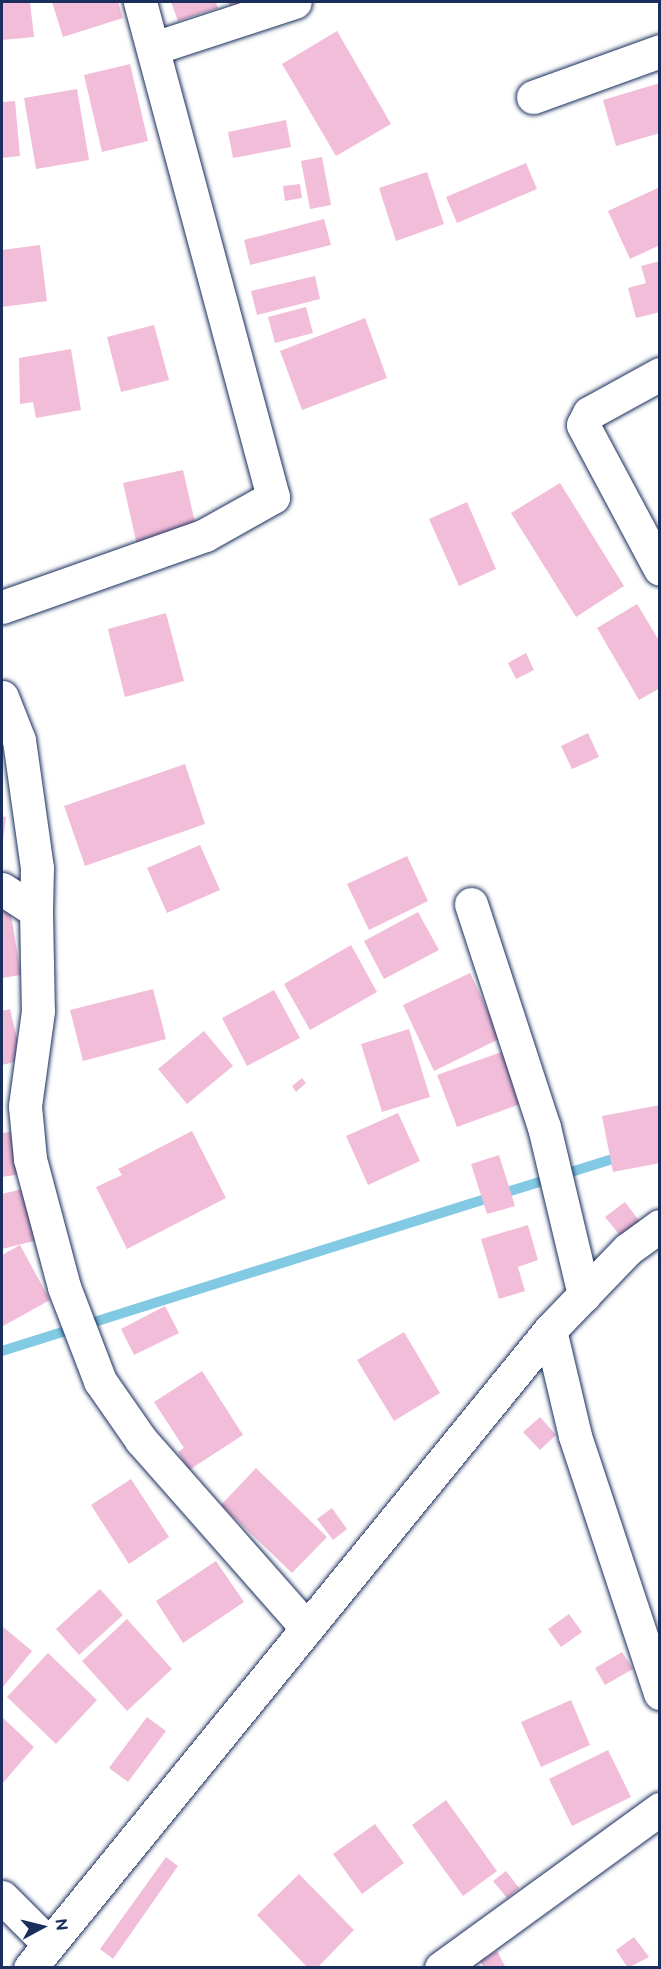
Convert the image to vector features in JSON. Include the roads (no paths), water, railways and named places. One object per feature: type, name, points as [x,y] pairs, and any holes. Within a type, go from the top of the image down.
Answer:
[{"type":"street","points":[[2,607],[205,535],[273,497],[140,2]]},
{"type":"street","points":[[154,48],[296,2]]},
{"type":"street","points":[[533,97],[660,51]]},
{"type":"street","points":[[660,374],[589,412],[583,425],[660,569]]},
{"type":"street","points":[[2,697],[19,740],[38,868],[36,911],[38,1011],[25,1106],[30,1159],[68,1298],[100,1381],[141,1440],[305,1626]]},
{"type":"street","points":[[2,889],[36,911]]},
{"type":"street","points":[[471,904],[544,1127],[584,1295]]},
{"type":"street","points":[[2,1897],[40,1956],[305,1626],[550,1330],[628,1249],[660,1226]]},
{"type":"street","points":[[550,1330],[575,1436],[660,1693]]},
{"type":"street","points":[[441,1968],[660,1809]]},
{"type":"waterway","points":[[2,1351],[622,1156]]}]
